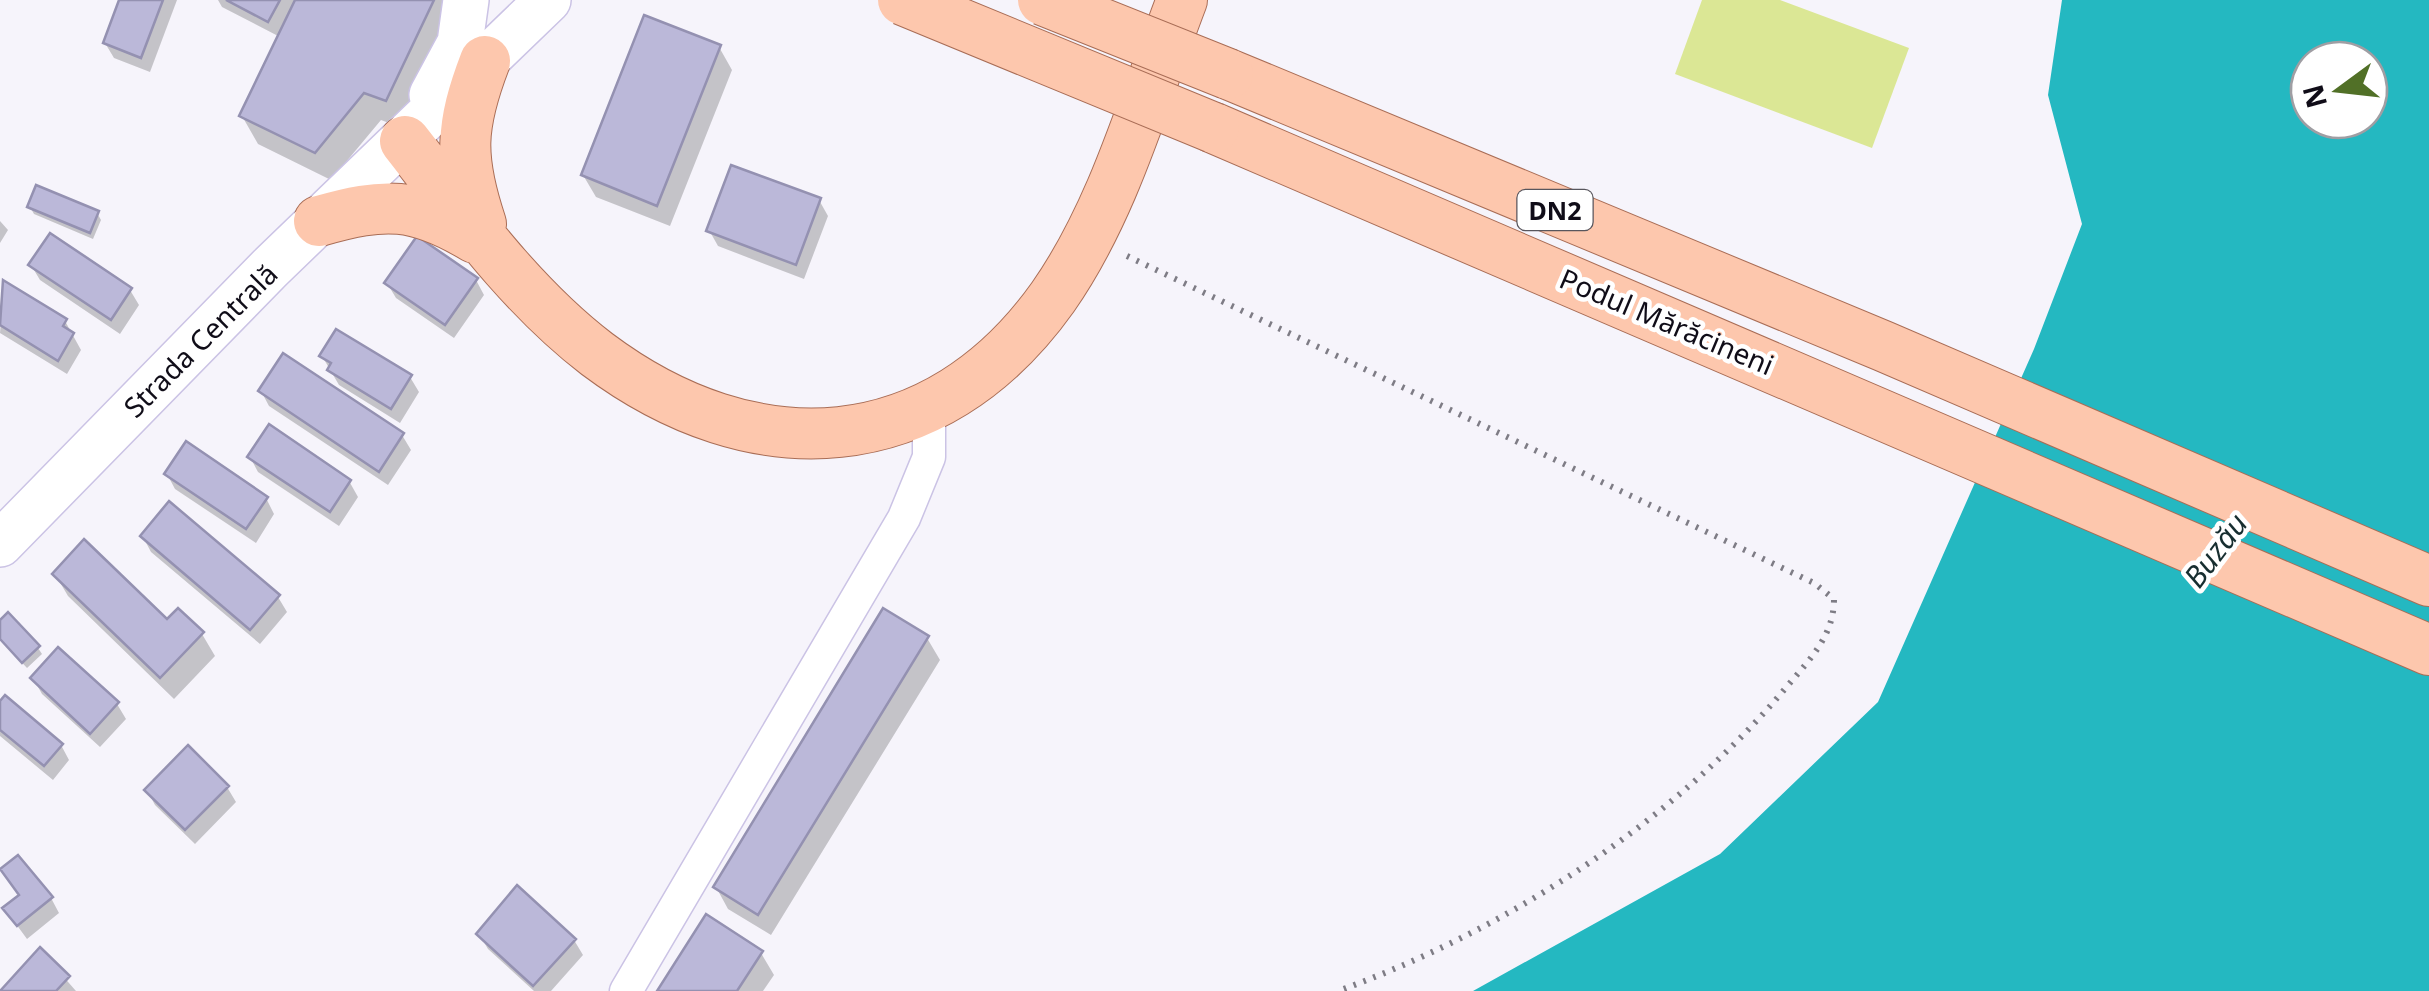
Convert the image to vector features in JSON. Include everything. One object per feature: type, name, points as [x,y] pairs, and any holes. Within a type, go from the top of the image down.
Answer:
[{"type":"main road","points":[[466,0],[460,43],[405,141],[489,248],[596,353],[657,392],[711,417],[767,431],[823,434],[874,426],[929,408],[968,388],[1007,354],[1052,298],[1090,238],[1182,0]]},
{"type":"main road","name":"Strada Centrală","points":[[0,544],[319,221],[548,0]]},
{"type":"main road","name":"Podul Mărăcineni","points":[[903,0],[1808,381],[2429,650]]},
{"type":"main road","name":"DN2","points":[[1043,0],[1883,346],[2429,581]]},
{"type":"main road","points":[[485,61],[467,108],[462,146],[468,182],[489,248]]},
{"type":"main road","points":[[319,221],[368,207],[405,208],[438,216],[489,248]]},
{"type":"street","points":[[626,991],[904,518],[928,457],[929,408]]},
{"type":"path","points":[[1090,238],[1814,583],[1834,599],[1834,624],[1806,664],[1748,732],[1666,805],[1520,905],[1376,978],[1338,991]]},
{"type":"green space","points":[[1702,0],[1780,0],[1909,48],[1872,148],[1675,74]]},
{"type":"water","name":"Buzău","points":[[2062,0],[2429,0],[2429,991],[1473,991],[1720,854],[1878,702],[2034,349],[2082,224],[2048,95]]},
{"type":"building","points":[[119,0],[163,0],[141,58],[103,43]]},
{"type":"building","points":[[226,0],[280,0],[268,22]]},
{"type":"building","points":[[295,0],[434,0],[386,101],[364,93],[315,153],[239,116]]},
{"type":"building","points":[[644,15],[721,45],[657,206],[581,175]]},
{"type":"building","points":[[731,165],[821,198],[796,265],[706,231]]},
{"type":"building","points":[[36,185],[99,211],[90,233],[27,207]]},
{"type":"building","points":[[50,233],[132,288],[111,320],[28,265]]},
{"type":"building","points":[[417,236],[478,278],[445,325],[384,283]]},
{"type":"building","points":[[3,280],[67,319],[63,326],[74,333],[58,361],[0,325]]},
{"type":"building","points":[[336,329],[412,375],[391,409],[327,370],[331,363],[319,356]]},
{"type":"building","points":[[283,353],[404,433],[379,472],[258,391]]},
{"type":"building","points":[[269,424],[351,480],[330,512],[247,457]]},
{"type":"building","points":[[186,441],[268,497],[246,529],[164,474]]},
{"type":"building","points":[[169,501],[280,595],[250,630],[140,536]]},
{"type":"building","points":[[84,539],[167,619],[178,608],[204,632],[160,678],[52,574]]},
{"type":"building","points":[[883,608],[929,636],[758,915],[713,887]]},
{"type":"building","points":[[8,612],[40,646],[22,663],[0,639],[0,620]]},
{"type":"building","points":[[58,647],[119,702],[90,734],[30,678]]},
{"type":"building","points":[[5,695],[63,744],[44,766],[0,730],[0,701]]},
{"type":"building","points":[[188,745],[229,786],[185,830],[144,790]]},
{"type":"building","points":[[18,855],[53,897],[17,926],[2,908],[19,895],[0,869]]},
{"type":"building","points":[[517,885],[576,939],[533,986],[476,934]]},
{"type":"building","points":[[706,914],[763,951],[737,991],[657,991]]},
{"type":"building","points":[[40,947],[70,976],[56,991],[0,991]]}]
